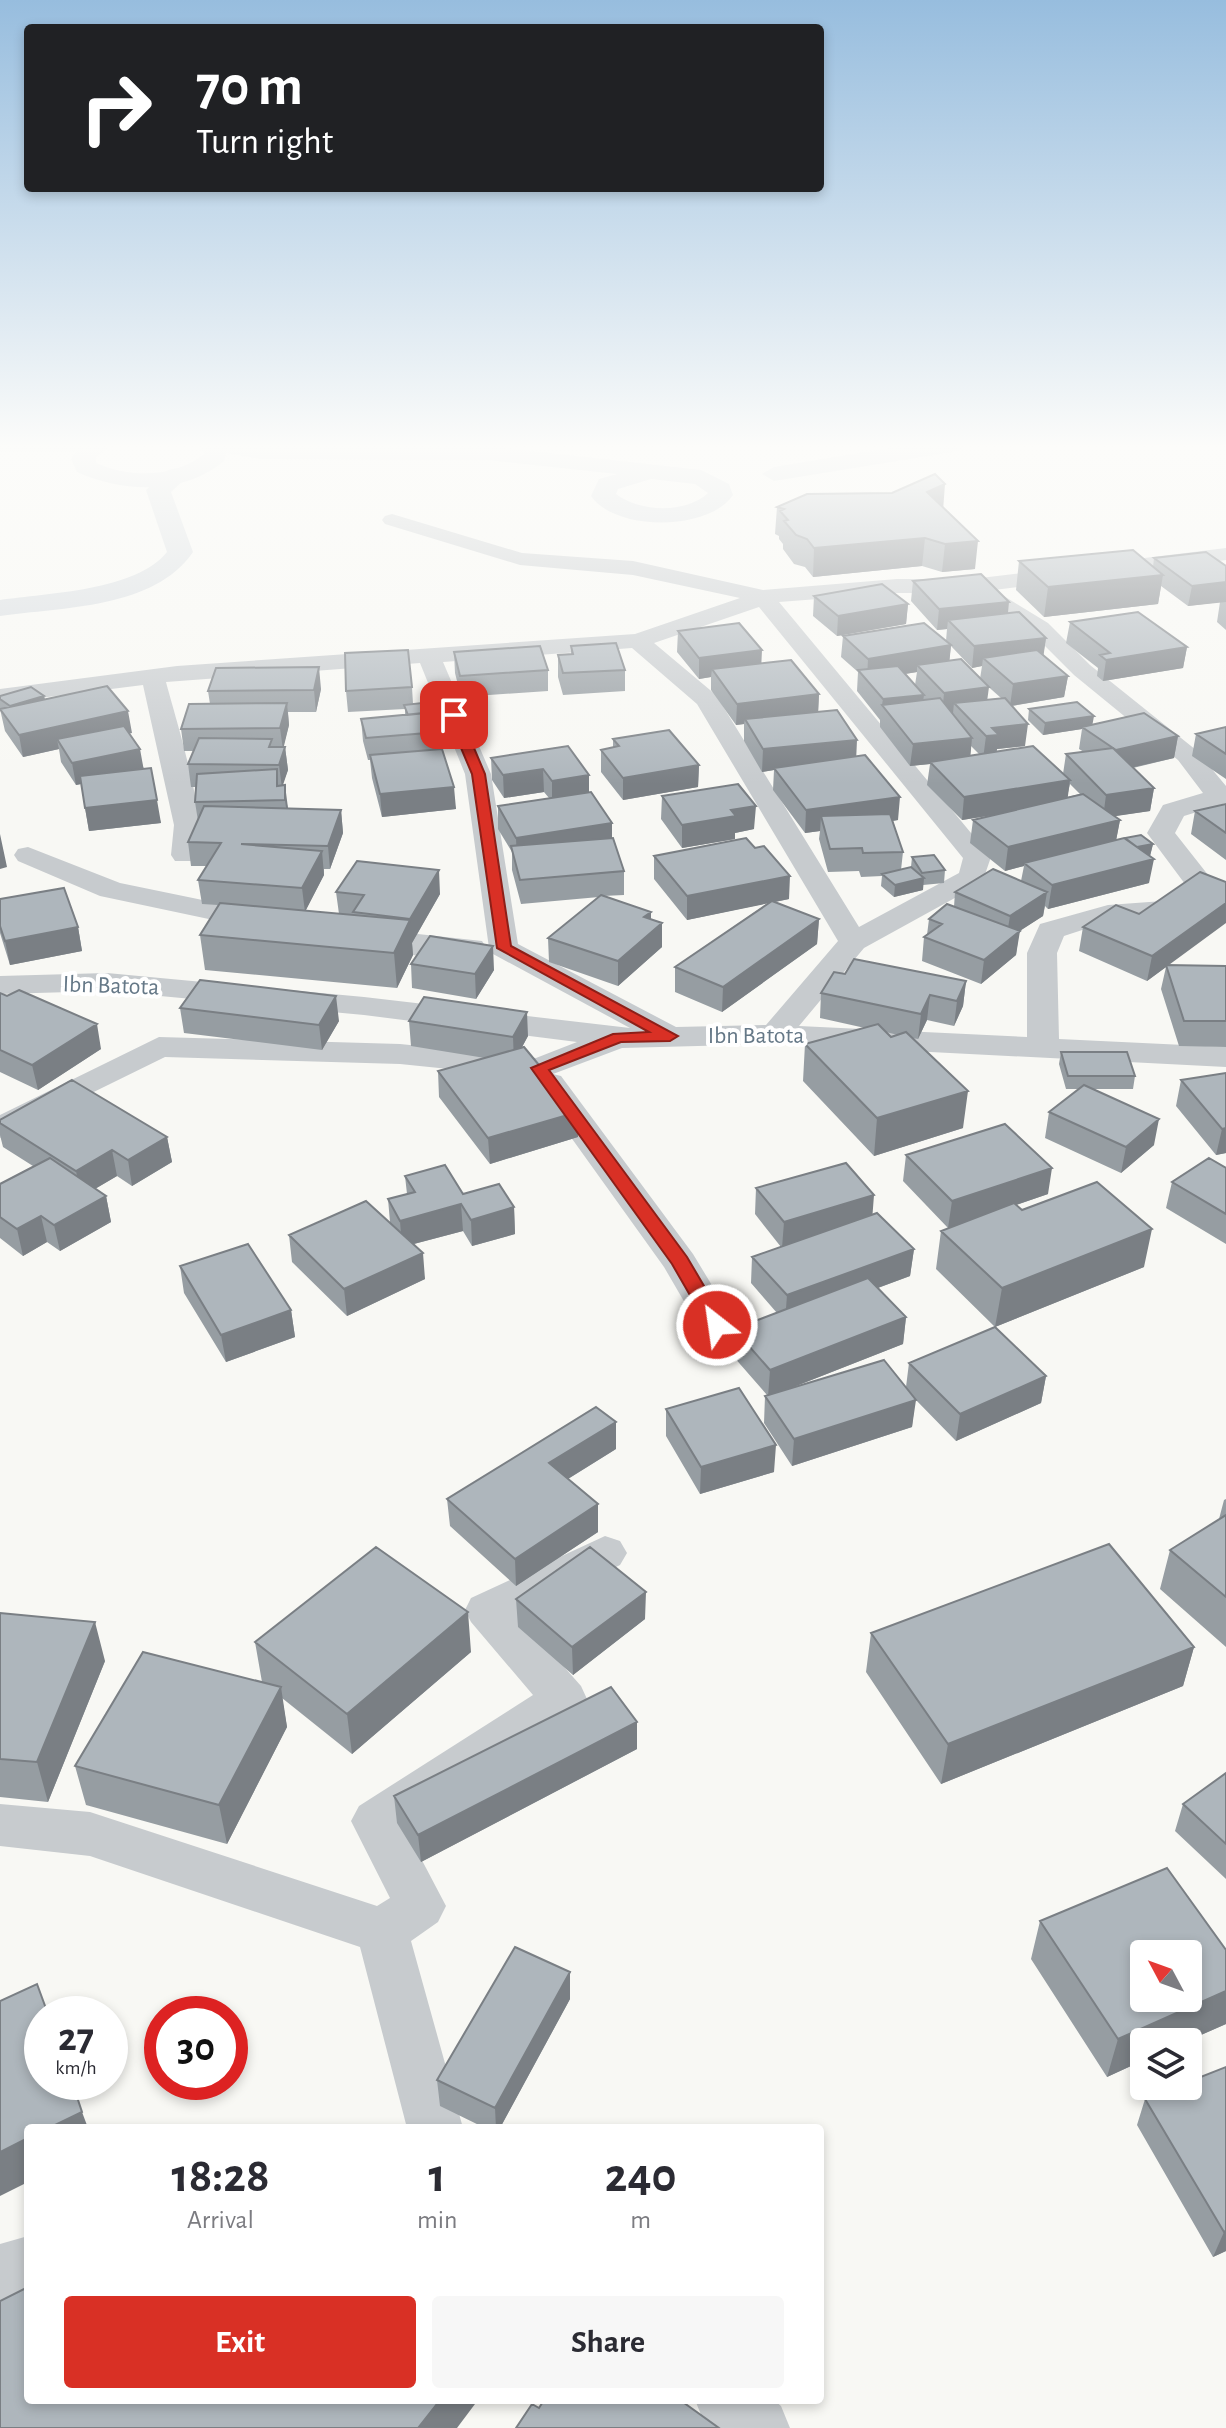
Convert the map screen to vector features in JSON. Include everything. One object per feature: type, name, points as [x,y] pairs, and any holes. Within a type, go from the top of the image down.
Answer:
[{"type":"main road","points":[[0,605],[124,575],[142,557]]},
{"type":"main road","points":[[0,605],[140,582],[170,568],[173,557]]},
{"type":"street","points":[[514,557],[633,568],[763,597],[897,586],[972,586],[1200,557]]},
{"type":"street","points":[[972,586],[1040,628],[1082,670],[1187,755],[1223,795],[1173,811],[1161,833],[1184,867],[1202,885],[1171,909],[1108,914],[1051,930],[1042,953],[1043,1048]]},
{"type":"street","points":[[0,696],[153,677],[637,641],[716,616],[763,597]]},
{"type":"street","points":[[763,597],[977,857],[972,877],[853,942],[775,1034]]},
{"type":"street","points":[[637,641],[707,700],[853,942]]},
{"type":"street","points":[[429,656],[478,774],[504,948]]},
{"type":"street","points":[[153,677],[188,825],[185,855]]},
{"type":"street","points":[[28,855],[52,870],[167,904],[293,927]]},
{"type":"street","points":[[335,934],[431,947],[504,948],[670,1036]]},
{"type":"street","name":"Ibn Batota","points":[[0,985],[107,982],[364,1006],[619,1038],[775,1034],[1226,1057]]},
{"type":"street","points":[[0,1128],[159,1047],[400,1054],[539,1068],[619,1038]]},
{"type":"street","points":[[539,1068],[680,1262],[717,1325]]},
{"type":"street","points":[[382,1931],[420,1906],[376,1821],[564,1699],[487,1610],[605,1553]]},
{"type":"street","points":[[0,1825],[90,1834],[382,1931]]},
{"type":"street","points":[[382,1931],[434,2124]]},
{"type":"street","points":[[0,2274],[24,2267]]},
{"type":"street","points":[[731,2404],[759,2428]]},
{"type":"building","points":[[1057,557],[1142,557],[1163,575],[1048,587],[1019,561]]},
{"type":"building","points":[[1214,557],[1226,566],[1226,582],[1192,586],[1154,558]]},
{"type":"building","points":[[981,574],[1009,602],[939,609],[913,581]]},
{"type":"building","points":[[882,584],[908,604],[838,616],[814,596]]},
{"type":"building","points":[[1019,612],[1046,638],[974,646],[948,620]]},
{"type":"building","points":[[1138,612],[1187,647],[1106,660],[1100,655],[1110,653],[1070,622]]},
{"type":"building","points":[[739,623],[762,650],[699,658],[678,631]]},
{"type":"building","points":[[924,623],[951,645],[868,659],[843,636]]},
{"type":"building","points":[[616,643],[625,670],[563,673],[558,655],[573,654],[571,646]]},
{"type":"building","points":[[540,646],[548,670],[460,676],[454,652]]},
{"type":"building","points":[[408,650],[412,687],[346,691],[345,653]]},
{"type":"building","points":[[1037,650],[1068,676],[1013,684],[983,658]]},
{"type":"building","points":[[961,659],[989,687],[944,693],[917,665]]},
{"type":"building","points":[[791,660],[819,694],[737,704],[712,669]]},
{"type":"building","points":[[898,666],[924,695],[883,699],[858,670]]},
{"type":"building","points":[[319,667],[314,690],[208,691],[216,668]]},
{"type":"building","points":[[107,686],[128,711],[19,735],[0,709]]},
{"type":"building","points":[[31,687],[44,696],[10,706],[0,699],[0,696]]},
{"type":"building","points":[[940,698],[972,738],[913,744],[882,705]]},
{"type":"building","points":[[1005,698],[1028,724],[992,728],[999,735],[986,736],[954,703]]},
{"type":"building","points":[[431,702],[437,721],[434,712],[408,715],[404,705]]},
{"type":"building","points":[[1077,702],[1094,716],[1045,723],[1029,709]]},
{"type":"building","points":[[287,703],[280,728],[181,729],[189,704]]},
{"type":"building","points":[[837,710],[857,740],[763,749],[745,719]]},
{"type":"building","points":[[434,712],[439,732],[366,738],[361,719]]},
{"type":"building","points":[[1144,713],[1178,736],[1116,750],[1082,727]]},
{"type":"building","points":[[124,726],[140,749],[72,763],[57,739]]},
{"type":"building","points":[[1226,727],[1226,754],[1196,734]]},
{"type":"building","points":[[669,730],[699,765],[623,778],[601,750],[619,746],[613,739]]},
{"type":"building","points":[[199,738],[272,739],[269,747],[285,747],[279,765],[188,764]]},
{"type":"building","points":[[568,746],[589,775],[552,781],[543,769],[503,775],[491,758]]},
{"type":"building","points":[[1033,746],[1070,780],[964,797],[930,762]]},
{"type":"building","points":[[1113,748],[1154,788],[1106,795],[1066,754]]},
{"type":"building","points":[[442,749],[454,787],[380,794],[370,755]]},
{"type":"building","points":[[865,755],[900,797],[806,810],[774,768]]},
{"type":"building","points":[[151,768],[157,800],[85,808],[80,776]]},
{"type":"building","points":[[277,769],[277,786],[285,785],[285,800],[195,802],[197,774]]},
{"type":"building","points":[[738,784],[756,806],[731,810],[736,816],[682,825],[662,796]]},
{"type":"building","points":[[591,792],[612,823],[516,838],[498,806]]},
{"type":"building","points":[[1083,794],[1120,820],[1008,847],[973,820]]},
{"type":"building","points":[[1226,804],[1226,833],[1195,811]]},
{"type":"building","points":[[204,806],[341,810],[328,846],[241,844],[322,851],[302,888],[198,880],[221,843],[188,842]]},
{"type":"building","points":[[890,814],[903,852],[863,853],[862,848],[830,849],[821,816]]},
{"type":"building","points":[[1141,835],[1153,844],[1137,847],[1125,838]]},
{"type":"building","points":[[613,838],[624,871],[520,880],[511,846]]},
{"type":"building","points":[[746,838],[755,848],[764,846],[790,876],[687,896],[654,856]]},
{"type":"building","points":[[1124,838],[1154,859],[1052,885],[1024,863]]},
{"type":"building","points":[[934,855],[945,870],[922,873],[912,857]]},
{"type":"building","points":[[357,861],[439,870],[410,919],[353,912],[364,895],[336,892]]},
{"type":"building","points":[[911,867],[924,878],[895,885],[882,874]]},
{"type":"building","points":[[993,869],[1047,892],[1010,916],[955,892]]},
{"type":"building","points":[[1200,872],[1226,882],[1226,903],[1152,956],[1083,927],[1116,905],[1139,914]]},
{"type":"building","points":[[64,888],[78,927],[5,941],[0,926],[0,899]]},
{"type":"building","points":[[601,895],[651,912],[644,917],[662,923],[618,961],[548,938]]},
{"type":"building","points":[[772,901],[819,919],[723,987],[675,967]]},
{"type":"building","points":[[220,903],[410,920],[394,953],[200,935]]},
{"type":"building","points":[[947,904],[1020,931],[984,960],[924,937],[942,924],[929,919]]},
{"type":"building","points":[[430,936],[493,946],[475,974],[411,964]]},
{"type":"building","points":[[854,959],[966,981],[957,1001],[930,995],[921,1014],[821,993],[834,972],[845,974]]},
{"type":"building","points":[[1166,965],[1226,966],[1226,1021],[1184,1021]]},
{"type":"building","points":[[200,980],[336,996],[319,1025],[180,1008]]},
{"type":"building","points":[[19,990],[97,1024],[32,1065],[0,1050],[0,993],[7,996]]},
{"type":"building","points":[[424,997],[527,1012],[513,1037],[409,1021]]},
{"type":"building","points":[[878,1024],[891,1037],[906,1032],[968,1091],[877,1118],[805,1044]]},
{"type":"building","points":[[524,1047],[578,1112],[488,1138],[438,1071]]},
{"type":"building","points":[[1061,1052],[1127,1052],[1135,1076],[1068,1076]]},
{"type":"building","points":[[1226,1073],[1226,1128],[1222,1129],[1181,1080]]},
{"type":"building","points":[[72,1080],[167,1137],[128,1160],[112,1150],[76,1171],[0,1123],[0,1120]]},
{"type":"building","points":[[1084,1085],[1159,1119],[1126,1147],[1049,1112]]},
{"type":"building","points":[[1005,1124],[1052,1168],[952,1201],[906,1155]]},
{"type":"building","points":[[50,1158],[106,1196],[54,1225],[41,1216],[17,1229],[0,1217],[0,1184]]},
{"type":"building","points":[[1209,1158],[1226,1168],[1226,1214],[1172,1182]]},
{"type":"building","points":[[846,1163],[874,1195],[784,1222],[756,1188]]},
{"type":"building","points":[[445,1165],[463,1194],[499,1184],[514,1207],[471,1220],[461,1204],[400,1221],[388,1199],[415,1192],[405,1176]]},
{"type":"building","points":[[1097,1182],[1152,1229],[1002,1288],[941,1231],[1014,1203],[1022,1210]]},
{"type":"building","points":[[366,1201],[423,1253],[344,1289],[289,1235]]},
{"type":"building","points":[[877,1213],[914,1249],[787,1295],[752,1257]]},
{"type":"building","points":[[248,1244],[291,1310],[221,1335],[180,1266]]},
{"type":"building","points":[[868,1278],[906,1317],[770,1370],[734,1329]]},
{"type":"building","points":[[995,1327],[1046,1376],[960,1414],[909,1363]]},
{"type":"building","points":[[884,1360],[916,1400],[794,1439],[765,1396]]},
{"type":"building","points":[[739,1388],[776,1445],[701,1467],[666,1409]]},
{"type":"building","points":[[596,1407],[616,1422],[549,1463],[598,1504],[515,1559],[447,1499]]},
{"type":"building","points":[[1226,1515],[1226,1597],[1170,1550]]},
{"type":"building","points":[[1109,1544],[1194,1647],[948,1744],[871,1633]]},
{"type":"building","points":[[376,1547],[468,1612],[347,1714],[255,1642]]},
{"type":"building","points":[[590,1547],[646,1592],[572,1647],[516,1599]]},
{"type":"building","points":[[0,1613],[95,1622],[37,1762],[0,1759]]},
{"type":"building","points":[[143,1652],[281,1687],[219,1805],[75,1766]]},
{"type":"building","points":[[611,1687],[637,1722],[418,1835],[394,1796]]},
{"type":"building","points":[[1226,1773],[1226,1844],[1183,1804]]},
{"type":"building","points":[[1167,1868],[1226,1950],[1226,1991],[1202,2002],[1202,1940],[1130,1940],[1130,2012],[1179,2012],[1143,2028],[1130,2028],[1130,2034],[1118,2039],[1040,1921]]},
{"type":"building","points":[[515,1947],[570,1972],[495,2108],[437,2080]]},
{"type":"building","points":[[37,1984],[41,1996],[24,1996],[24,2100],[78,2100],[82,2112],[57,2124],[24,2124],[24,2140],[0,2152],[0,2001]]},
{"type":"building","points":[[1226,2067],[1224,2232],[1146,2100],[1202,2100],[1202,2076]]},
{"type":"building","points":[[24,2289],[24,2404],[437,2404],[418,2428],[0,2428],[0,2301]]},
{"type":"building","points":[[532,2404],[539,2408],[542,2404],[686,2404],[719,2428],[516,2428]]},
{"type":"route","points":[[454,715],[478,774],[504,948],[670,1036],[619,1038],[539,1068],[680,1262],[717,1325]]}]
